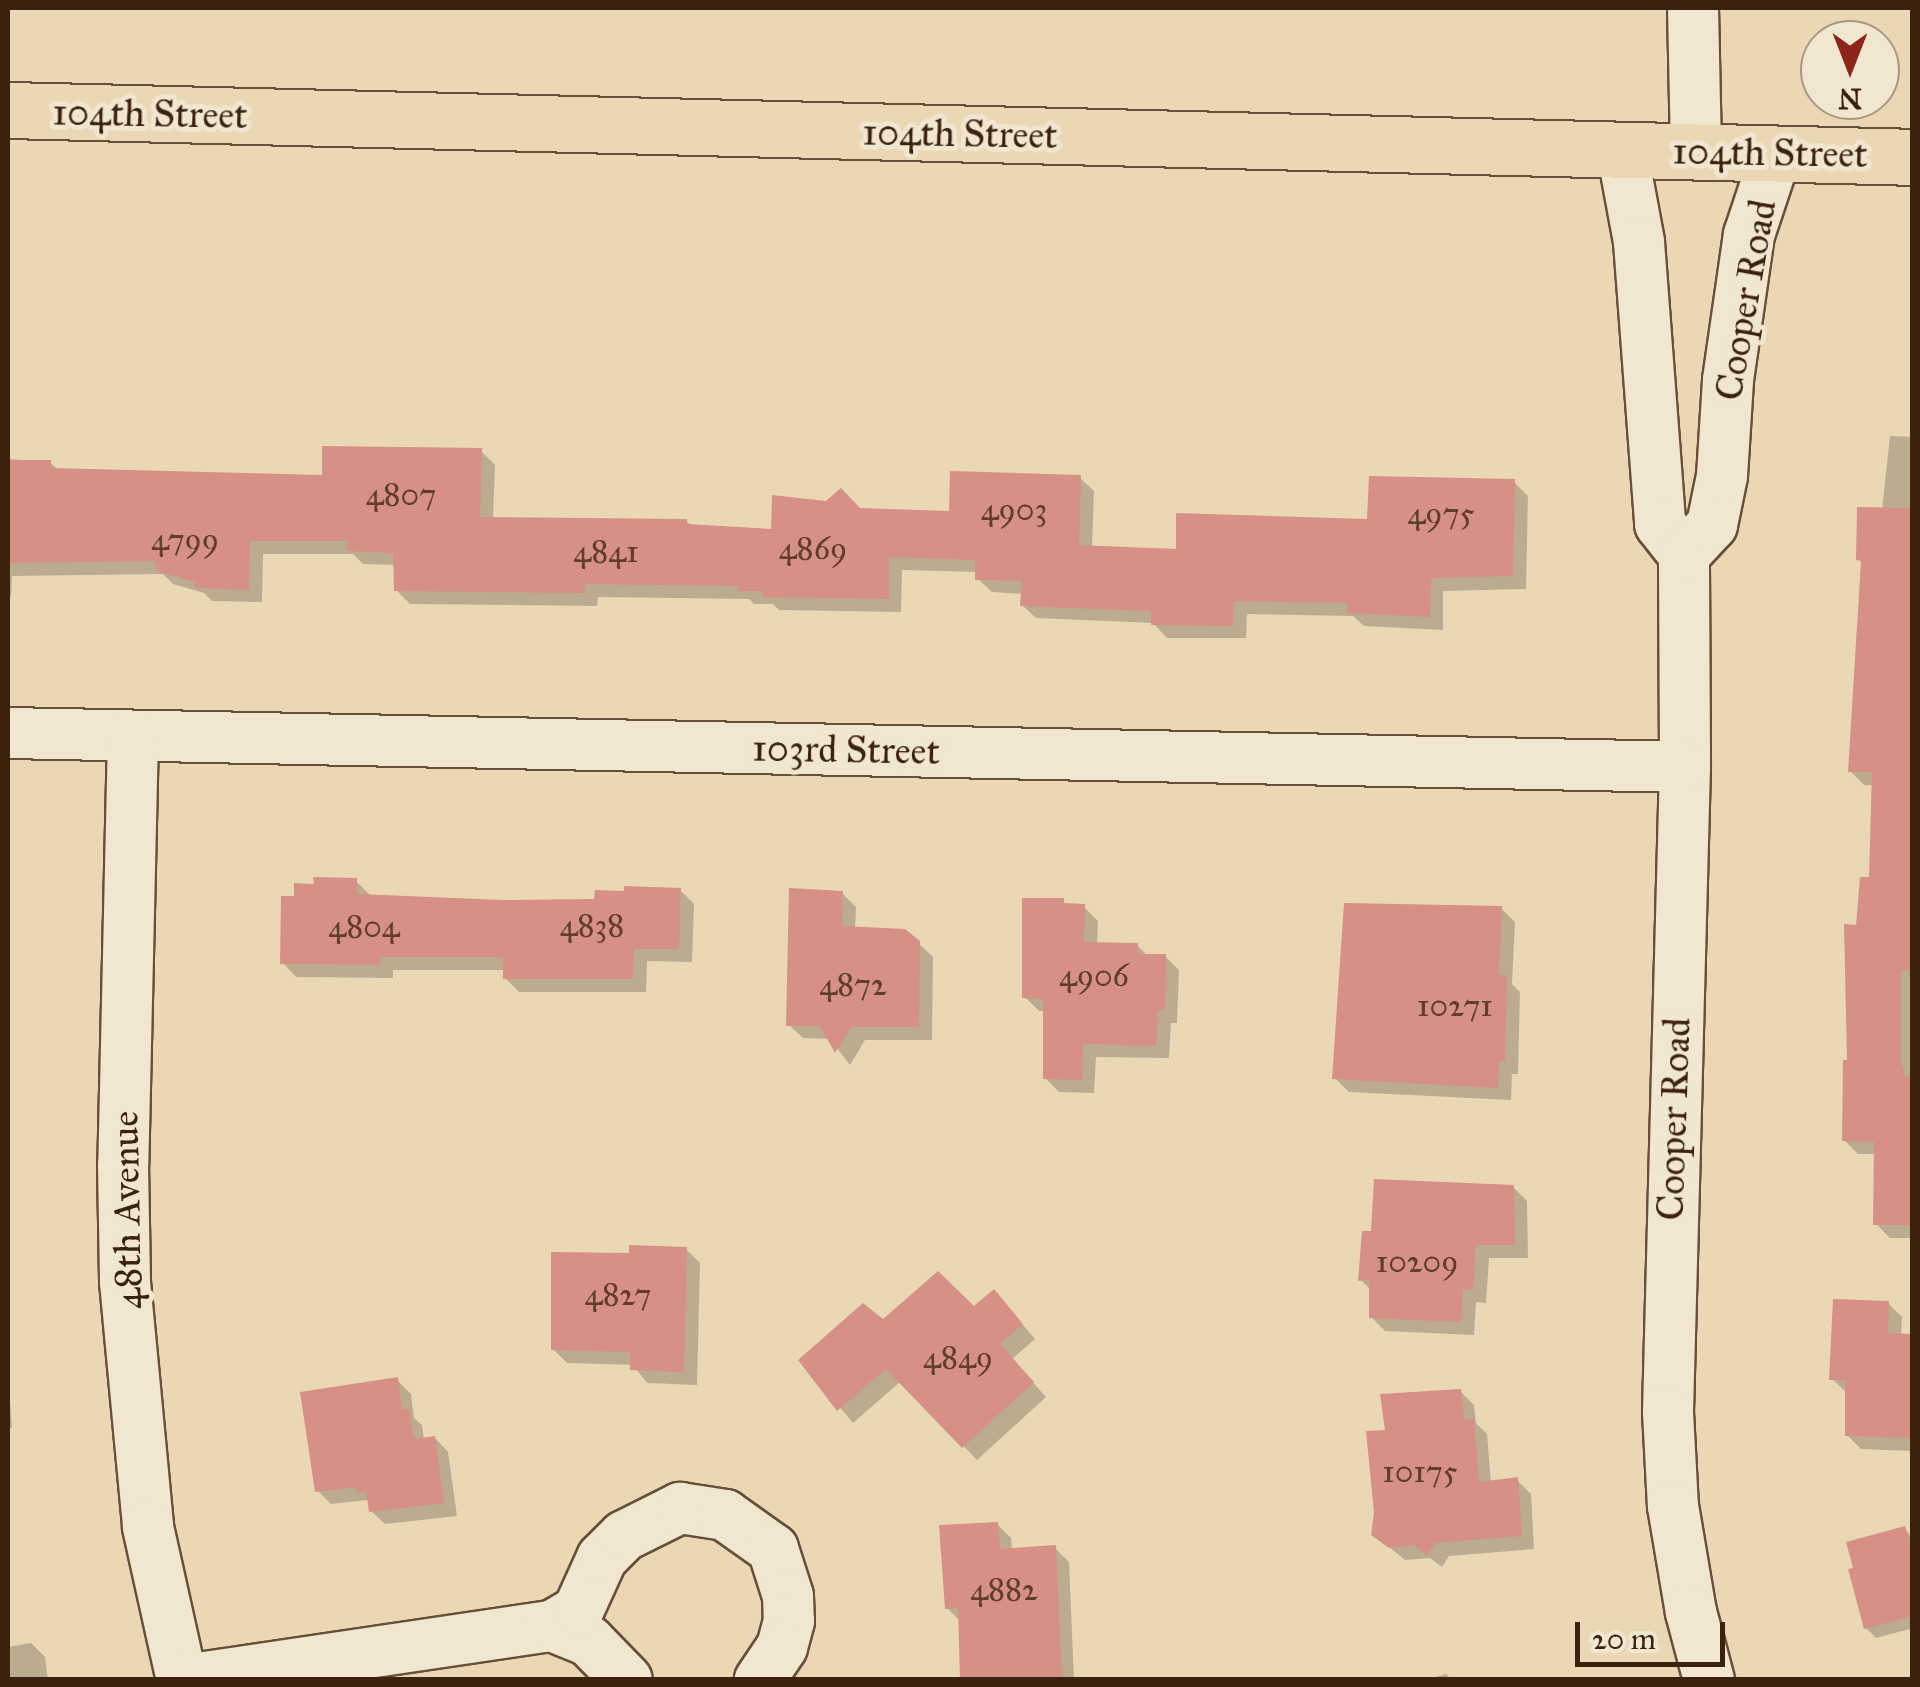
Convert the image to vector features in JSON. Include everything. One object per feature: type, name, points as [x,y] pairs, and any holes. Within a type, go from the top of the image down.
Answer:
[{"type":"main road","name":"104th Street","points":[[8,110],[1912,157]]},
{"type":"street","points":[[1693,8],[1696,152]]},
{"type":"street","name":"Cooper Road","points":[[1622,150],[1639,242],[1660,524],[1684,555],[1685,767],[1668,1412],[1673,1506],[1691,1612],[1709,1680]]},
{"type":"street","name":"Cooper Road","points":[[1684,555],[1712,525],[1722,476],[1728,380],[1750,235],[1776,154]]},
{"type":"street","name":"103rd Street","points":[[8,733],[1685,767]]},
{"type":"street","name":"48th Avenue","points":[[133,736],[125,1282],[148,1527],[184,1680]]},
{"type":"street","points":[[184,1680],[552,1626],[578,1610],[602,1558],[644,1523],[680,1508],[725,1515],[773,1550],[788,1596],[790,1622],[782,1647],[760,1680]]},
{"type":"street","points":[[552,1626],[589,1642],[627,1680]]},
{"type":"building","points":[[322,446],[482,448],[480,517],[687,519],[687,524],[771,529],[772,495],[826,501],[841,488],[860,508],[949,511],[950,471],[1081,475],[1079,545],[1176,549],[1176,513],[1367,519],[1369,476],[1515,479],[1513,576],[1431,578],[1430,617],[1347,613],[1347,603],[1234,601],[1233,626],[1151,625],[1151,611],[1020,606],[1022,581],[975,580],[975,560],[889,557],[889,599],[763,597],[763,591],[738,591],[738,586],[585,584],[584,593],[394,591],[393,553],[346,551],[347,541],[250,541],[249,590],[195,588],[195,582],[156,571],[155,561],[8,563],[8,460],[51,460],[51,468],[322,475]]},
{"type":"building","points":[[1857,507],[1912,508],[1912,970],[1901,970],[1901,1061],[1905,1077],[1912,1077],[1912,1225],[1873,1225],[1874,1142],[1842,1141],[1843,1060],[1847,1060],[1844,924],[1856,925],[1860,877],[1869,877],[1872,772],[1848,772],[1861,561],[1856,560]]},
{"type":"building","points":[[313,877],[357,878],[357,894],[504,900],[594,899],[595,890],[624,891],[624,886],[681,888],[679,949],[634,949],[633,979],[503,979],[503,957],[380,957],[380,965],[280,964],[281,896],[294,896],[294,883],[314,884]]},
{"type":"building","points":[[789,888],[843,891],[842,926],[905,929],[920,941],[919,1027],[851,1027],[835,1053],[820,1026],[786,1026]]},
{"type":"building","points":[[1022,898],[1064,898],[1064,903],[1085,904],[1084,942],[1138,943],[1138,954],[1166,954],[1165,1010],[1158,1010],[1156,1046],[1083,1044],[1082,1080],[1043,1079],[1043,999],[1022,998]]},
{"type":"building","points":[[1344,903],[1502,906],[1499,975],[1507,975],[1505,1061],[1499,1061],[1498,1088],[1332,1079]]},
{"type":"building","points":[[1374,1179],[1514,1185],[1515,1245],[1476,1245],[1473,1290],[1463,1289],[1461,1322],[1369,1318],[1369,1280],[1358,1281],[1362,1231],[1371,1231]]},
{"type":"building","points":[[629,1245],[687,1247],[684,1372],[630,1370],[630,1352],[551,1350],[551,1252],[629,1253]]},
{"type":"building","points":[[938,1271],[974,1306],[994,1289],[1023,1324],[1000,1344],[1034,1382],[962,1448],[886,1369],[837,1411],[798,1360],[863,1303],[883,1319]]},
{"type":"building","points":[[1833,1299],[1889,1301],[1888,1333],[1912,1334],[1912,1438],[1845,1436],[1845,1380],[1829,1380]]},
{"type":"building","points":[[398,1377],[402,1409],[409,1409],[414,1439],[435,1436],[444,1503],[369,1512],[366,1491],[357,1493],[356,1487],[315,1492],[300,1392]]},
{"type":"building","points":[[1461,1389],[1464,1420],[1474,1418],[1479,1482],[1518,1477],[1522,1536],[1435,1543],[1427,1555],[1414,1545],[1389,1548],[1371,1535],[1374,1513],[1366,1431],[1385,1430],[1380,1394]]},
{"type":"building","points":[[998,1522],[1000,1549],[1056,1545],[1062,1680],[960,1680],[958,1608],[945,1609],[939,1525]]},
{"type":"building","points":[[1905,1526],[1912,1550],[1912,1616],[1864,1629],[1848,1569],[1853,1568],[1846,1542]]}]
